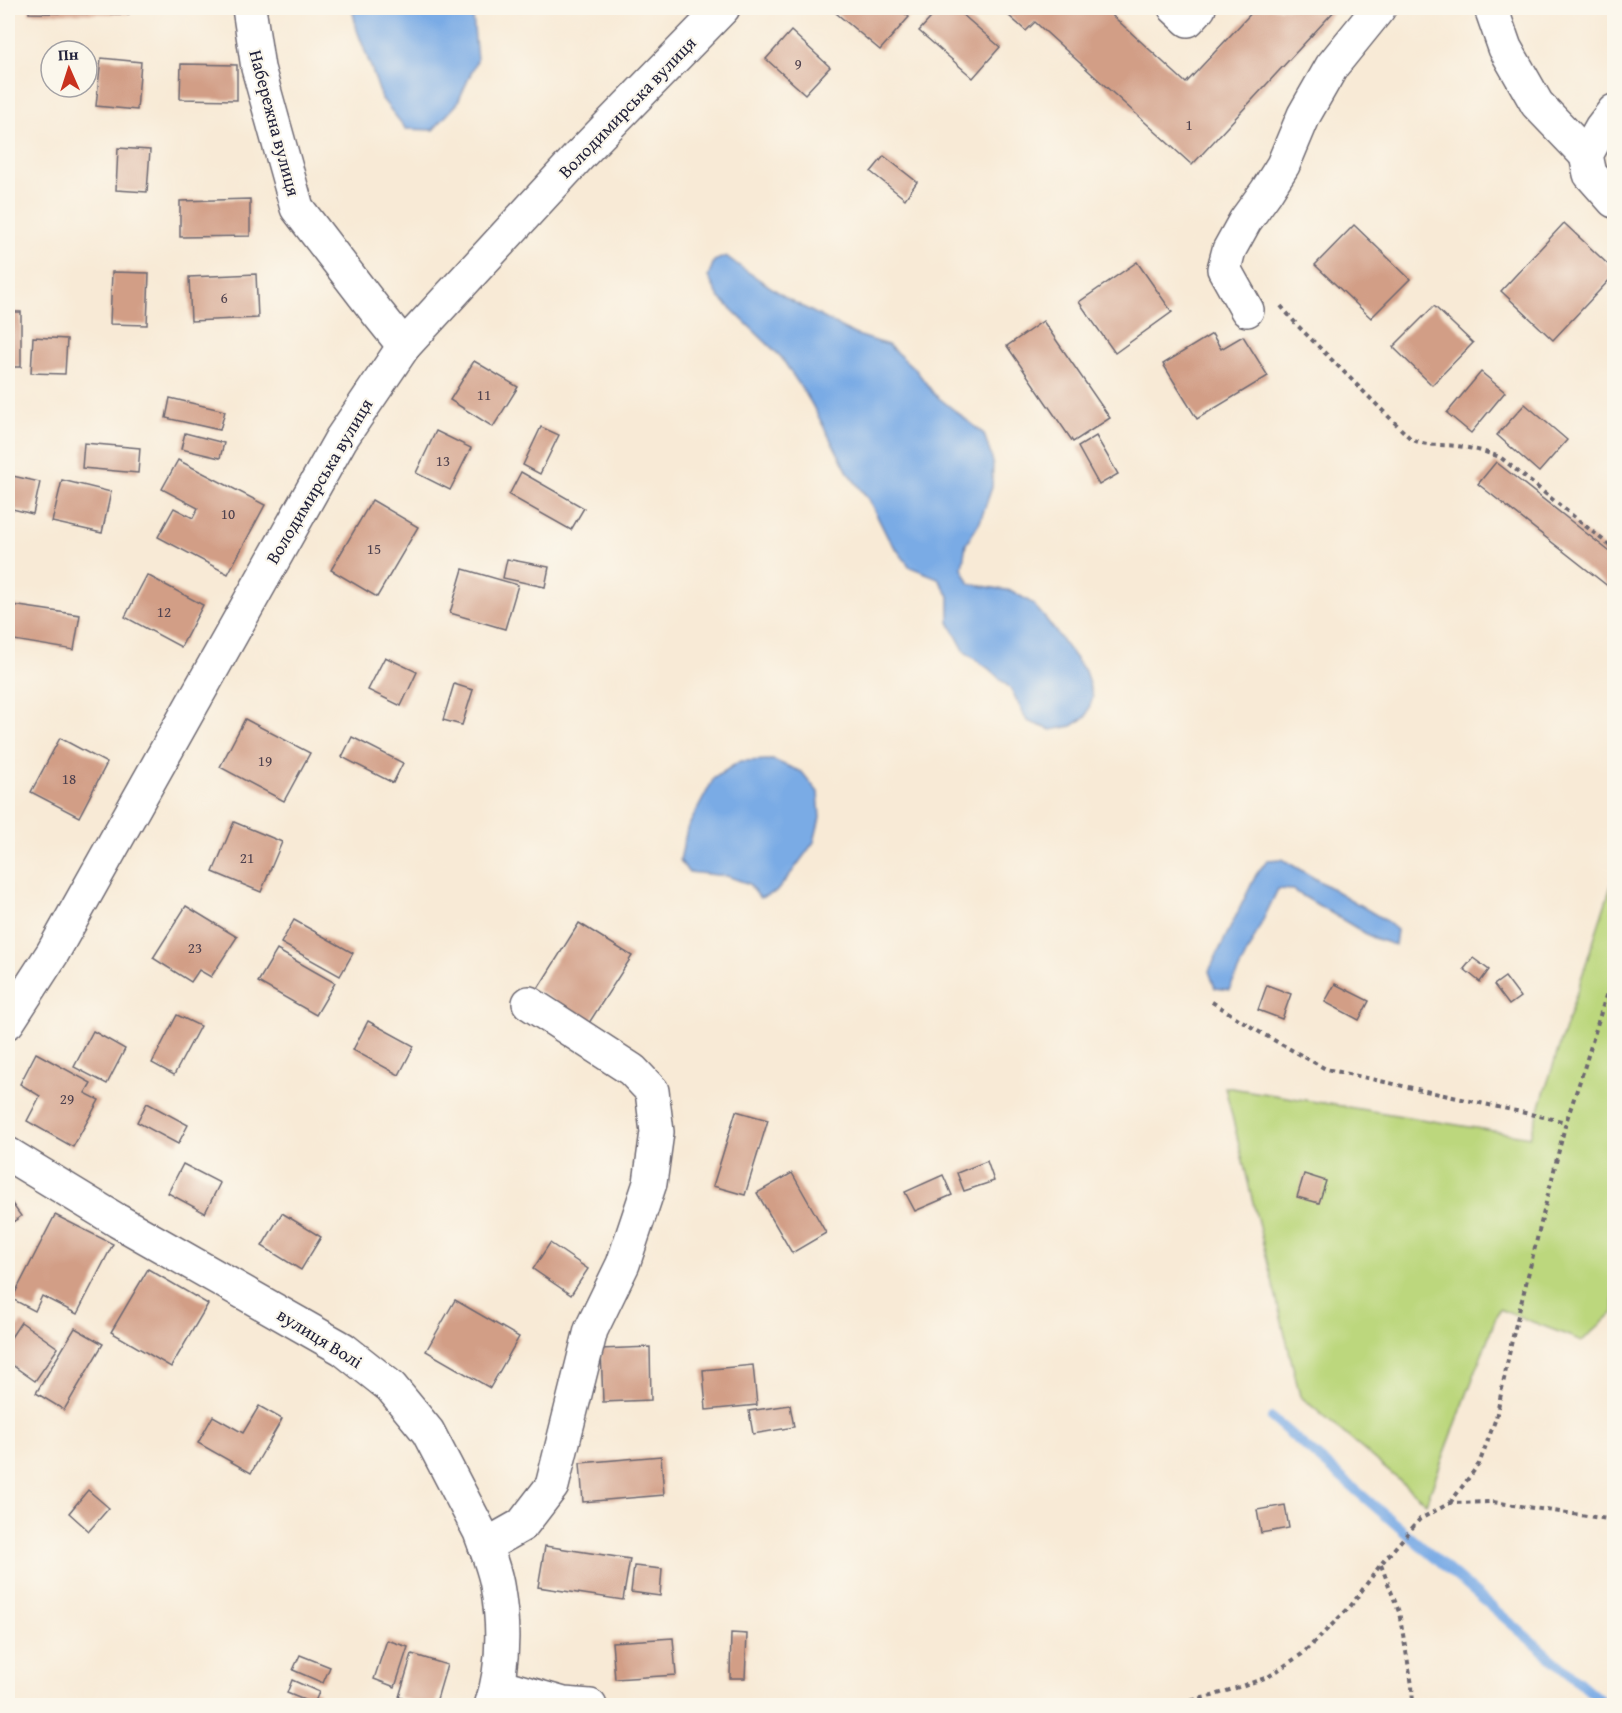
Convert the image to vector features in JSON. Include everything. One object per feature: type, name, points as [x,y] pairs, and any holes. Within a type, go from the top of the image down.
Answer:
[{"type":"street","name":"Набережна вулиця","points":[[249,8],[258,68],[297,208],[404,346]]},
{"type":"street","name":"Володимирська вулиця","points":[[8,1022],[52,954],[340,439],[404,346],[581,154],[723,8]]},
{"type":"street","points":[[1174,8],[1188,20],[1200,8]]},
{"type":"street","points":[[1263,306],[1224,269],[1229,250],[1245,220],[1283,165],[1304,115],[1332,66],[1379,8]]},
{"type":"street","points":[[1491,8],[1505,48],[1537,104],[1586,155],[1590,174],[1614,201]]},
{"type":"street","points":[[1586,155],[1614,111]]},
{"type":"street","points":[[485,1546],[522,1525],[552,1486],[591,1330],[622,1264],[650,1183],[657,1132],[652,1091],[632,1070],[529,1003]]},
{"type":"street","name":"вулиця Волі","points":[[8,1154],[118,1221],[343,1349],[391,1387],[428,1432],[485,1546],[497,1584],[502,1631],[495,1695]]},
{"type":"street","points":[[495,1695],[590,1706]]},
{"type":"path","points":[[1263,306],[1298,326],[1410,438],[1419,443],[1457,446],[1500,457],[1614,549]]},
{"type":"path","points":[[1450,1503],[1479,1464],[1496,1418],[1512,1340],[1566,1122],[1614,969]]},
{"type":"path","points":[[1212,1002],[1261,1033],[1326,1069],[1566,1122]]},
{"type":"path","points":[[1165,1706],[1212,1696],[1268,1677],[1302,1654],[1350,1607],[1381,1564],[1419,1518],[1450,1503],[1493,1502],[1614,1520]]},
{"type":"path","points":[[1381,1564],[1399,1612],[1412,1684],[1413,1706]]},
{"type":"green space","points":[[1614,877],[1614,1312],[1582,1341],[1499,1309],[1426,1503],[1300,1396],[1225,1087],[1530,1137]]},
{"type":"water","points":[[352,8],[469,8],[473,17],[477,60],[457,104],[433,130],[406,129],[382,99],[357,30]]},
{"type":"water","points":[[726,256],[790,300],[854,334],[888,345],[916,370],[934,394],[984,434],[993,462],[992,487],[980,522],[966,544],[962,568],[970,584],[1012,591],[1032,603],[1046,619],[1085,671],[1093,697],[1086,717],[1072,726],[1051,730],[1027,721],[1011,689],[965,652],[949,622],[949,596],[938,578],[910,567],[888,538],[869,500],[849,474],[810,401],[781,357],[719,297],[708,277],[714,261]]},
{"type":"water","points":[[773,760],[802,772],[818,792],[820,818],[814,842],[792,872],[776,892],[760,898],[749,884],[727,876],[688,872],[680,860],[687,829],[714,778],[740,761]]},
{"type":"water","points":[[1282,859],[1385,920],[1397,930],[1395,945],[1373,938],[1293,890],[1278,889],[1229,990],[1215,988],[1209,971],[1256,875],[1267,860]]},
{"type":"building","points":[[29,8],[129,8],[129,14],[29,13]]},
{"type":"building","points":[[830,8],[898,8],[909,17],[880,50]]},
{"type":"building","points":[[940,8],[955,8],[1000,47],[973,78],[919,31]]},
{"type":"building","points":[[1000,8],[1104,8],[1186,83],[1256,8],[1337,8],[1192,165],[1035,22],[1026,31]]},
{"type":"building","points":[[791,31],[830,67],[805,94],[766,59]]},
{"type":"building","points":[[101,58],[141,62],[137,110],[96,106],[97,99],[99,99]]},
{"type":"building","points":[[181,64],[237,65],[237,100],[180,99]]},
{"type":"building","points":[[118,148],[150,150],[147,192],[116,190]]},
{"type":"building","points":[[884,156],[917,182],[905,199],[871,172]]},
{"type":"building","points":[[250,199],[250,236],[180,237],[180,201]]},
{"type":"building","points":[[1564,223],[1614,270],[1614,275],[1553,340],[1501,291]]},
{"type":"building","points":[[1354,225],[1410,279],[1371,318],[1315,265]]},
{"type":"building","points":[[1137,262],[1172,312],[1115,353],[1079,302]]},
{"type":"building","points":[[112,272],[149,273],[147,325],[110,324]]},
{"type":"building","points":[[256,274],[258,318],[191,321],[189,277]]},
{"type":"building","points":[[1434,306],[1473,343],[1432,385],[1393,347]]},
{"type":"building","points":[[8,312],[21,312],[21,367],[8,367]]},
{"type":"building","points":[[1043,321],[1110,418],[1073,442],[1007,346]]},
{"type":"building","points":[[1212,334],[1221,349],[1243,336],[1268,376],[1197,419],[1163,364]]},
{"type":"building","points":[[33,337],[67,339],[65,374],[31,373]]},
{"type":"building","points":[[474,361],[518,387],[493,427],[450,400]]},
{"type":"building","points":[[1481,372],[1505,392],[1471,433],[1447,413]]},
{"type":"building","points":[[170,398],[225,411],[220,430],[166,418]]},
{"type":"building","points":[[1525,404],[1567,440],[1539,472],[1497,435]]},
{"type":"building","points":[[541,427],[559,435],[540,474],[523,465]]},
{"type":"building","points":[[436,431],[471,448],[450,490],[416,473]]},
{"type":"building","points":[[185,433],[224,443],[220,458],[181,449]]},
{"type":"building","points":[[1096,436],[1118,474],[1099,485],[1078,447]]},
{"type":"building","points":[[84,443],[140,448],[138,473],[82,468]]},
{"type":"building","points":[[178,460],[265,505],[228,574],[158,537],[174,508],[193,518],[198,508],[162,489]]},
{"type":"building","points":[[1496,462],[1614,555],[1614,591],[1478,484]]},
{"type":"building","points":[[521,472],[584,508],[571,530],[509,495]]},
{"type":"building","points":[[8,475],[40,482],[33,514],[8,508]]},
{"type":"building","points":[[62,480],[111,492],[102,533],[52,522]]},
{"type":"building","points":[[372,500],[418,527],[377,597],[331,570]]},
{"type":"building","points":[[507,559],[549,567],[545,587],[503,578]]},
{"type":"building","points":[[463,569],[518,585],[505,629],[450,613]]},
{"type":"building","points":[[147,575],[203,605],[181,647],[125,617]]},
{"type":"building","points":[[12,605],[80,615],[74,650],[8,639]]},
{"type":"building","points":[[385,657],[417,672],[401,706],[368,690]]},
{"type":"building","points":[[454,684],[473,690],[462,725],[443,720]]},
{"type":"building","points":[[245,719],[310,753],[284,801],[220,767]]},
{"type":"building","points":[[352,737],[403,763],[393,783],[342,757]]},
{"type":"building","points":[[60,738],[107,763],[79,817],[31,792]]},
{"type":"building","points":[[234,822],[282,842],[261,892],[213,872]]},
{"type":"building","points":[[186,906],[237,937],[211,977],[199,970],[191,982],[153,958]]},
{"type":"building","points":[[294,920],[353,953],[340,976],[281,943]]},
{"type":"building","points":[[579,923],[632,956],[589,1023],[537,990]]},
{"type":"building","points":[[277,950],[335,983],[316,1015],[258,982]]},
{"type":"building","points":[[1473,958],[1489,970],[1480,982],[1464,969]]},
{"type":"building","points":[[1505,977],[1520,997],[1509,1005],[1494,985]]},
{"type":"building","points":[[1335,984],[1369,1001],[1359,1020],[1325,1002]]},
{"type":"building","points":[[1267,985],[1291,994],[1282,1019],[1258,1010]]},
{"type":"building","points":[[177,1015],[200,1026],[174,1075],[152,1063]]},
{"type":"building","points":[[368,1021],[414,1046],[399,1075],[353,1050]]},
{"type":"building","points":[[93,1031],[125,1049],[107,1084],[74,1067]]},
{"type":"building","points":[[36,1053],[91,1083],[85,1093],[99,1100],[73,1147],[27,1121],[40,1096],[20,1084]]},
{"type":"building","points":[[147,1103],[188,1125],[178,1144],[137,1122]]},
{"type":"building","points":[[736,1111],[768,1120],[745,1195],[713,1186]]},
{"type":"building","points":[[987,1161],[994,1181],[964,1191],[957,1173]]},
{"type":"building","points":[[183,1164],[220,1183],[205,1213],[168,1193]]},
{"type":"building","points":[[792,1173],[826,1233],[792,1253],[757,1193]]},
{"type":"building","points":[[1304,1174],[1326,1181],[1319,1203],[1297,1197]]},
{"type":"building","points":[[943,1175],[952,1195],[915,1211],[905,1192]]},
{"type":"building","points":[[8,1198],[21,1216],[8,1226]]},
{"type":"building","points":[[282,1213],[321,1237],[301,1270],[262,1246]]},
{"type":"building","points":[[55,1215],[113,1244],[77,1314],[42,1296],[35,1311],[12,1299]]},
{"type":"building","points":[[550,1243],[588,1269],[571,1295],[533,1269]]},
{"type":"building","points":[[148,1269],[208,1304],[171,1367],[111,1332]]},
{"type":"building","points":[[455,1300],[519,1337],[490,1388],[426,1351]]},
{"type":"building","points":[[21,1322],[58,1348],[35,1381],[8,1362],[8,1342]]},
{"type":"building","points":[[75,1328],[103,1344],[64,1410],[36,1393]]},
{"type":"building","points":[[650,1347],[651,1400],[603,1402],[601,1349]]},
{"type":"building","points":[[753,1365],[757,1405],[706,1410],[703,1370]]},
{"type":"building","points":[[790,1405],[794,1427],[753,1434],[749,1411]]},
{"type":"building","points":[[259,1406],[282,1419],[251,1473],[198,1443],[213,1416],[243,1433]]},
{"type":"building","points":[[661,1456],[664,1495],[583,1502],[580,1463]]},
{"type":"building","points":[[88,1490],[109,1508],[89,1531],[69,1513]]},
{"type":"building","points":[[1285,1505],[1289,1528],[1261,1533],[1257,1510]]},
{"type":"building","points":[[545,1546],[630,1559],[623,1600],[538,1587]]},
{"type":"building","points":[[634,1566],[662,1569],[660,1596],[631,1592]]},
{"type":"building","points":[[731,1633],[747,1634],[745,1678],[730,1678]]},
{"type":"building","points":[[673,1638],[676,1675],[615,1679],[612,1642]]},
{"type":"building","points":[[387,1640],[408,1647],[395,1687],[374,1679]]},
{"type":"building","points":[[412,1654],[447,1665],[435,1706],[425,1706],[399,1697]]},
{"type":"building","points":[[300,1655],[330,1667],[323,1683],[293,1670]]},
{"type":"building","points":[[292,1680],[319,1692],[314,1704],[287,1693]]},
{"type":"waterway","points":[[1272,1418],[1607,1706]]}]
